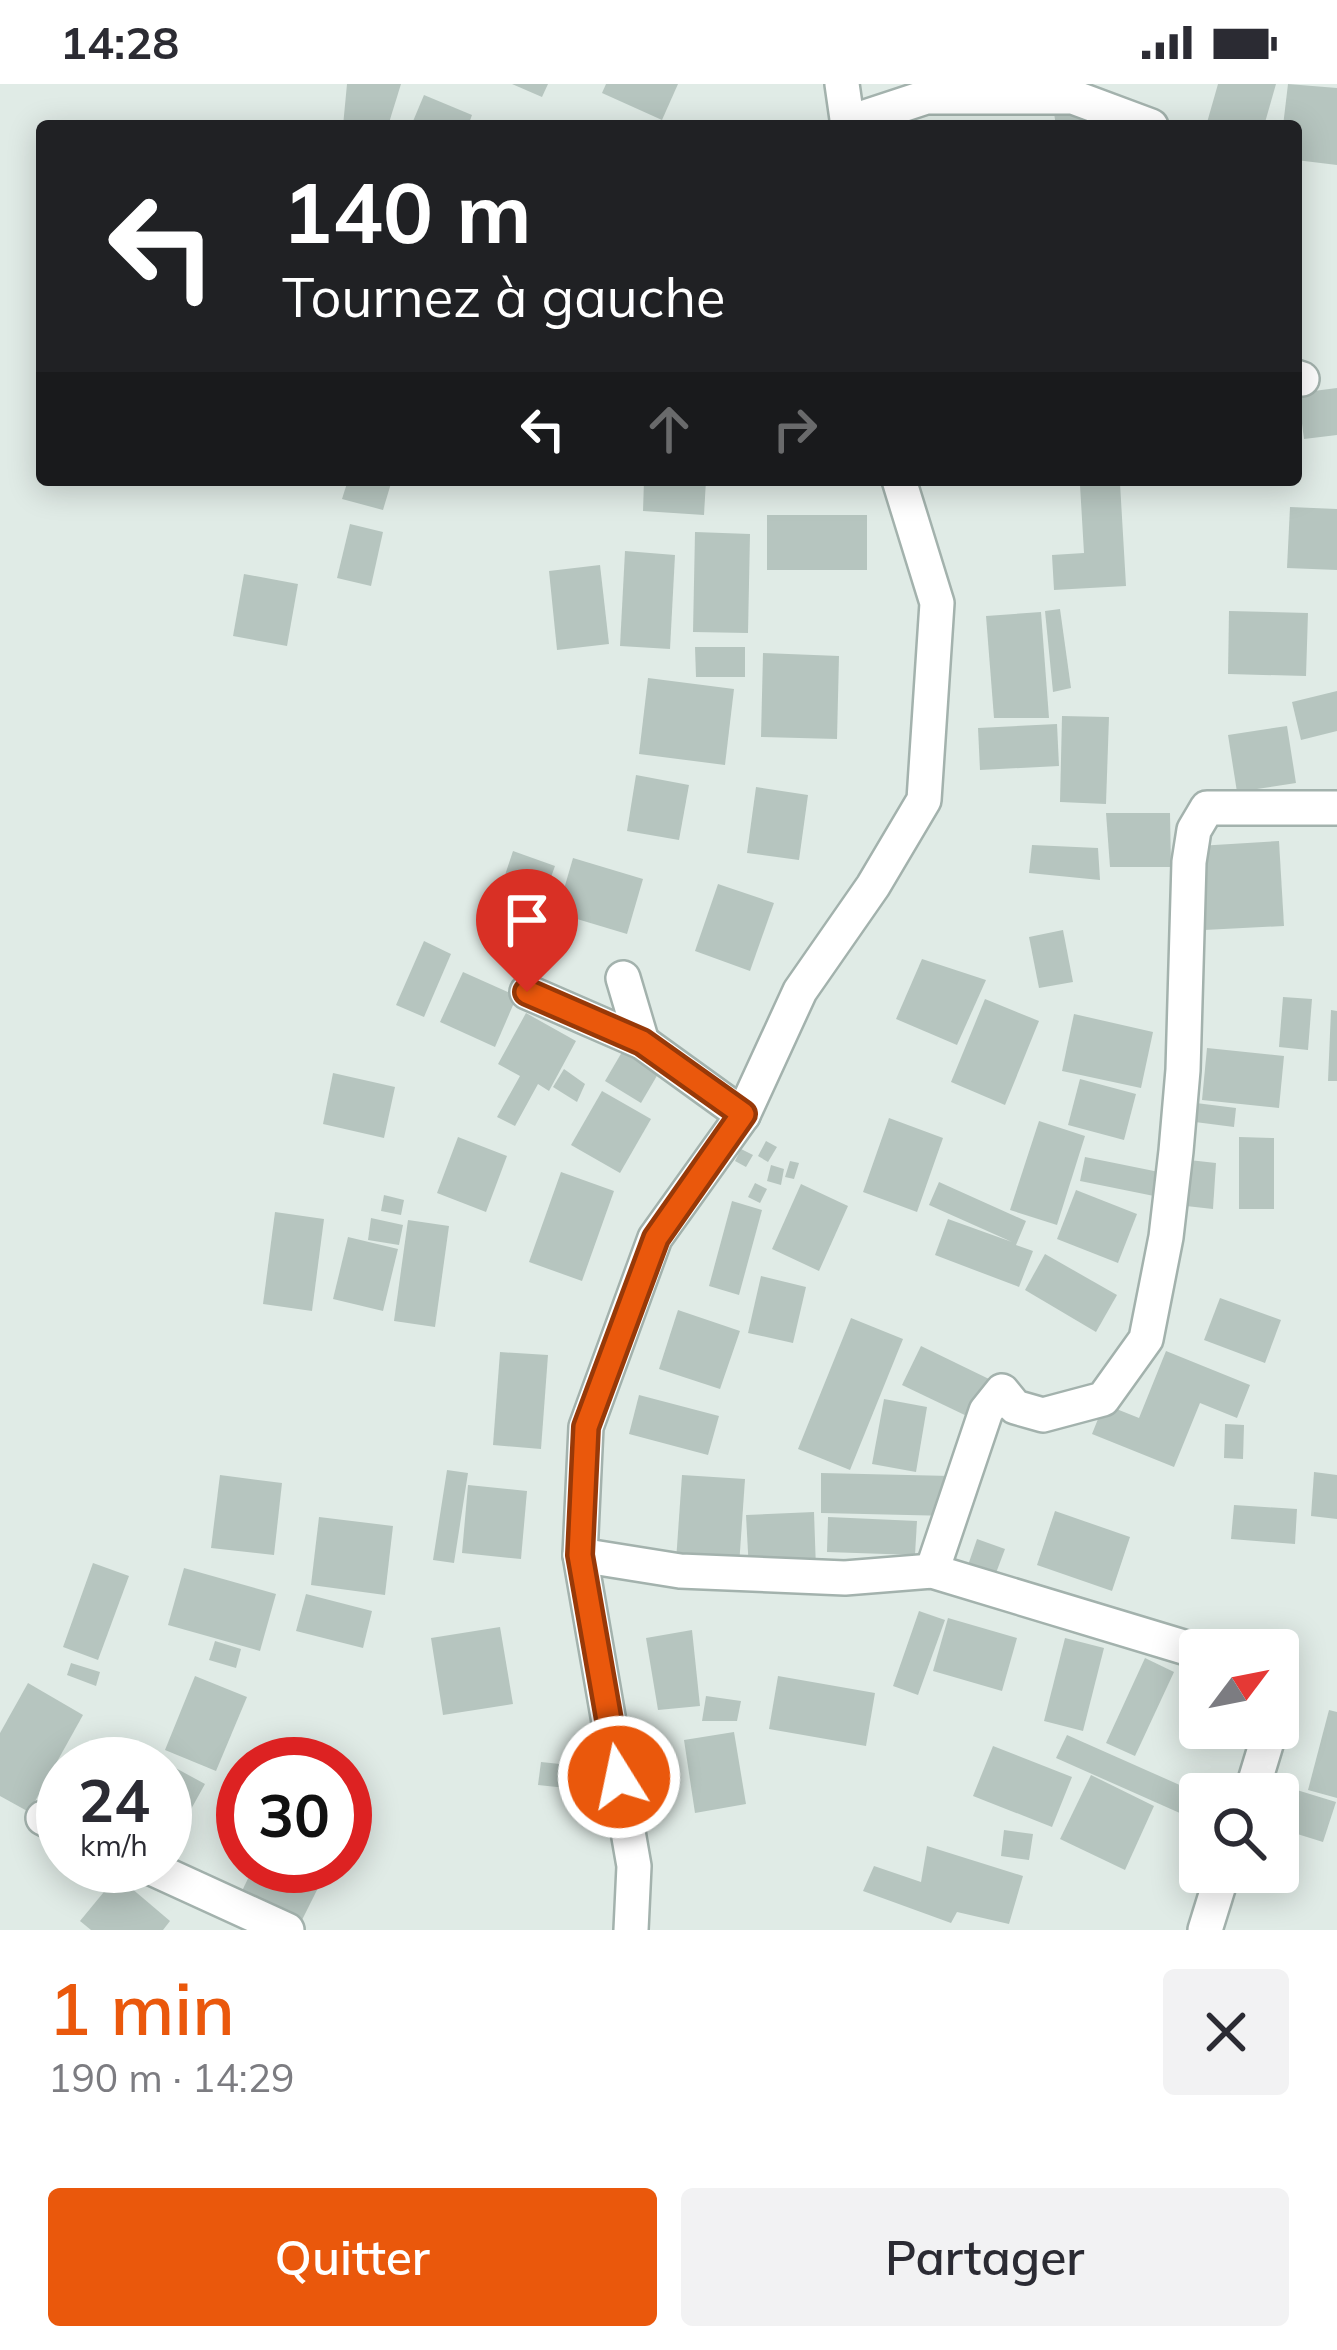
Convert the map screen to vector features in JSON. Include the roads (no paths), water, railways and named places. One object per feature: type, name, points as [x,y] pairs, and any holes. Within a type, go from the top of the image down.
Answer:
[{"type":"street","points":[[842,84],[847,120]]},
{"type":"street","points":[[862,120],[926,97],[1073,97],[1134,120]]},
{"type":"street","points":[[631,1930],[634,1866],[580,1555],[586,1427],[656,1238],[743,1114],[800,991],[873,886],[924,800],[938,603],[901,486]]},
{"type":"street","points":[[932,1570],[986,1411],[1002,1391],[1016,1407],[1042,1415],[1103,1399],[1146,1339],[1166,1238],[1176,1151],[1194,830],[1207,808],[1337,808]]},
{"type":"street","points":[[623,978],[642,1042]]},
{"type":"street","points":[[527,992],[642,1042],[743,1114]]},
{"type":"street","points":[[580,1555],[680,1571],[844,1578],[932,1570],[1179,1646]]},
{"type":"street","points":[[192,1887],[287,1930]]},
{"type":"street","points":[[1205,1930],[1216,1893]]}]
